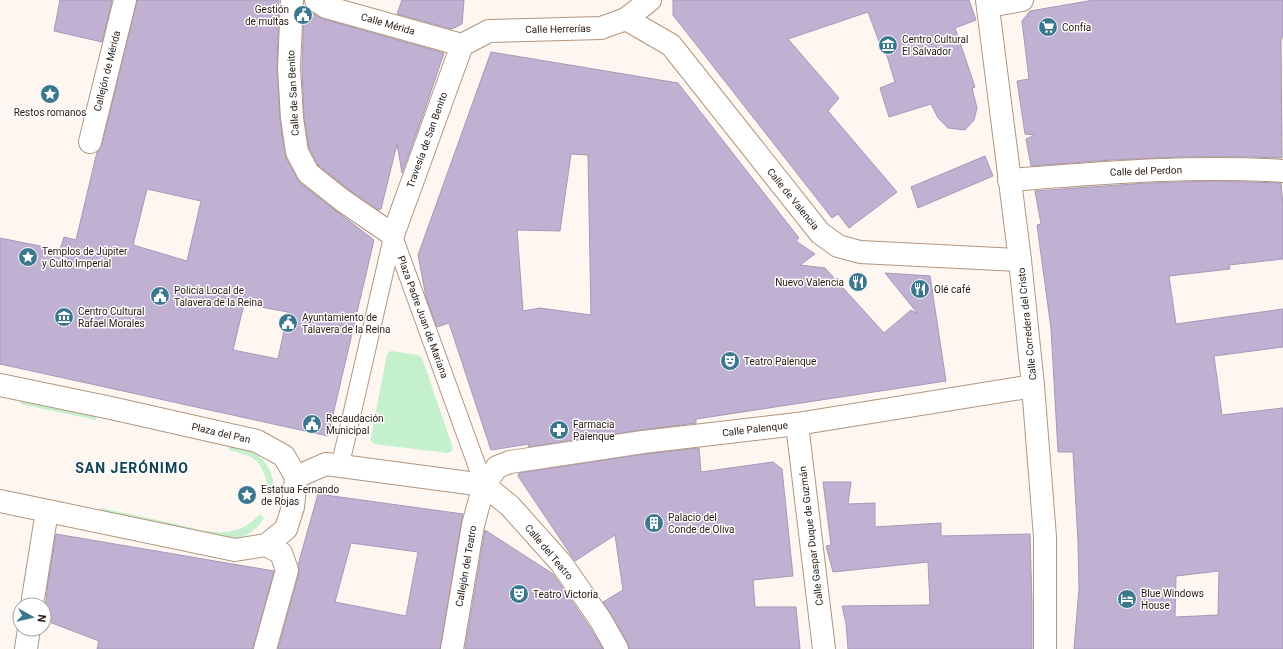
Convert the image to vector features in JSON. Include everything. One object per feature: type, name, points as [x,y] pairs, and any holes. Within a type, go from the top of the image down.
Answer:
[{"type":"street","name":"Callejón de Mérida","points":[[90,142],[125,0]]},
{"type":"street","name":"Calle de San Benito","points":[[292,0],[290,68],[292,118],[297,152],[308,173],[342,200],[393,236]]},
{"type":"street","name":"Calle Mérida","points":[[316,0],[326,7],[462,45]]},
{"type":"street","name":"Calle Herrerías","points":[[462,45],[489,31],[601,28],[626,19],[650,0]]},
{"type":"street","points":[[988,3],[1022,0]]},
{"type":"street","name":"Calle Corredera del Cristo","points":[[988,3],[1020,260],[1033,386],[1045,537],[1045,649]]},
{"type":"street","name":"Calle de Valencia","points":[[626,19],[671,45],[795,203],[820,233],[838,246],[860,252],[1020,260]]},
{"type":"street","name":"Travesía de San Benito","points":[[393,236],[462,45]]},
{"type":"street","name":"Calle del Perdon","points":[[1010,180],[1108,173],[1195,170],[1246,169],[1283,171]]},
{"type":"street","name":"Plaza Padre Juan de Mariana","points":[[340,466],[393,236]]},
{"type":"street","name":"Plaza Padre Juan de Mariana","points":[[393,236],[484,484]]},
{"type":"street","name":"Plaza del Pan","points":[[0,385],[257,441],[284,456],[296,477]]},
{"type":"street","name":"Calle Palenque","points":[[484,484],[497,467],[510,462],[643,442],[797,424],[1033,386]]},
{"type":"street","name":"Calle Gaspar Duque de Guzmán","points":[[797,424],[824,649]]},
{"type":"street","points":[[0,501],[235,550],[266,545],[286,529],[293,507],[296,477],[326,464],[484,484]]},
{"type":"street","name":"Callejón del Teatro","points":[[452,649],[473,525],[484,484]]},
{"type":"street","name":"Calle del Teatro","points":[[484,484],[510,506],[562,564],[600,619],[617,649]]},
{"type":"street","points":[[33,597],[47,511]]},
{"type":"street","points":[[265,649],[287,570],[281,553],[266,545]]},
{"type":"street","points":[[26,649],[28,637]]},
{"type":"green space","points":[[391,351],[418,355],[422,358],[453,448],[452,451],[448,453],[374,444],[371,441],[387,354]]},
{"type":"green space","points":[[22,399],[97,415],[96,420],[20,404]]},
{"type":"green space","points":[[230,445],[238,446],[254,452],[263,460],[272,476],[273,488],[268,487],[262,470],[254,459],[229,450]]},
{"type":"green space","points":[[101,508],[213,532],[225,532],[240,529],[260,514],[264,518],[252,532],[236,540],[99,511]]},
{"type":"building","points":[[60,0],[112,0],[102,42],[54,31]]},
{"type":"building","points":[[137,0],[279,0],[277,69],[280,120],[286,158],[300,183],[374,240],[328,436],[0,364],[0,238],[60,250],[64,237],[76,240],[97,152],[102,145]],"holes":[[[147,189],[201,201],[187,261],[133,245]],[[244,304],[288,312],[278,359],[233,350]]]},
{"type":"building","points":[[402,0],[464,0],[462,24],[452,29],[397,14]]},
{"type":"building","points":[[673,0],[969,0],[976,20],[955,28],[975,87],[972,88],[977,108],[974,120],[965,130],[948,128],[938,118],[931,104],[889,117],[880,88],[895,82],[883,43],[880,44],[868,12],[788,39],[839,98],[828,111],[897,192],[849,228],[838,214],[832,218],[673,15]]},
{"type":"building","points":[[1094,0],[1283,0],[1283,34],[1281,42],[1282,158],[1180,157],[1031,166],[1026,139],[1035,135],[1025,134],[1017,81],[1029,79],[1022,21],[1030,11]]},
{"type":"building","points":[[304,8],[323,19],[444,53],[402,173],[397,144],[381,209],[378,210],[349,190],[318,165],[309,148],[304,117],[302,68]]},
{"type":"building","points":[[491,52],[678,83],[799,238],[796,241],[815,254],[800,265],[825,268],[884,333],[911,310],[918,314],[885,273],[930,276],[946,381],[696,419],[696,423],[528,447],[529,444],[491,450],[449,323],[437,327],[426,297],[418,255]],"holes":[[[571,154],[588,155],[591,315],[540,308],[523,311],[517,230],[560,231]]]},
{"type":"building","points":[[985,156],[993,176],[918,208],[911,187]]},
{"type":"building","points":[[1215,181],[1281,183],[1283,205],[1283,259],[1229,265],[1230,269],[1169,276],[1176,324],[1283,309],[1283,347],[1214,356],[1222,415],[1283,408],[1283,649],[1074,649],[1079,589],[1073,452],[1058,452],[1051,328],[1037,225],[1041,224],[1035,191],[1147,183]],"holes":[[[1219,571],[1218,615],[1175,617],[1176,576]]]},
{"type":"building","points":[[699,448],[701,472],[773,462],[782,469],[793,576],[753,580],[755,607],[796,607],[800,649],[629,649],[628,643],[603,602],[623,590],[615,535],[575,561],[518,476],[519,473],[645,454]]},
{"type":"building","points":[[823,482],[851,482],[848,504],[875,503],[875,527],[941,523],[941,536],[1030,534],[1032,649],[848,649],[846,623],[842,606],[930,605],[928,562],[833,572],[826,546],[831,545]]},
{"type":"building","points":[[318,494],[463,514],[440,649],[278,649],[299,573],[298,565]],"holes":[[[351,543],[418,552],[406,616],[335,602]]]},
{"type":"building","name":"Teatro Victoria","points":[[485,530],[553,574],[603,649],[465,649]]},
{"type":"building","points":[[56,534],[274,571],[253,649],[97,649],[99,641],[52,623],[52,597],[46,597]]},
{"type":"place","name":"Gestión de multas","points":[[303,15]]},
{"type":"place","name":"Confía","points":[[1048,27]]},
{"type":"place","name":"Centro Cultural El Salvador","points":[[888,45]]},
{"type":"place","name":"Restos romanos","points":[[50,94]]},
{"type":"place","name":"Templos de Júpiter y Culto Imperial","points":[[28,257]]},
{"type":"place","name":"Nuevo Valencia","points":[[858,282]]},
{"type":"place","name":"Olé café","points":[[920,289]]},
{"type":"place","name":"Policía Local de Talavera de la Reina","points":[[160,296]]},
{"type":"place","name":"Centro Cultural Rafael Morales","points":[[64,317]]},
{"type":"place","name":"Ayuntamiento de Talavera de la Reina","points":[[288,323]]},
{"type":"place","name":"Teatro Palenque","points":[[730,361]]},
{"type":"place","name":"Recaudación Municipal","points":[[312,424]]},
{"type":"place","name":"Farmacia Palenque","points":[[559,430]]},
{"type":"place","name":"Estatua Fernando de Rojas","points":[[247,495]]},
{"type":"place","name":"Palacio del Conde de Oliva","points":[[654,523]]},
{"type":"place","name":"Teatro Victoria","points":[[519,594]]},
{"type":"place","name":"Blue Windows House","points":[[1127,599]]},
{"type":"district","name":"SAN JERÓNIMO","points":[[132,468]]}]
